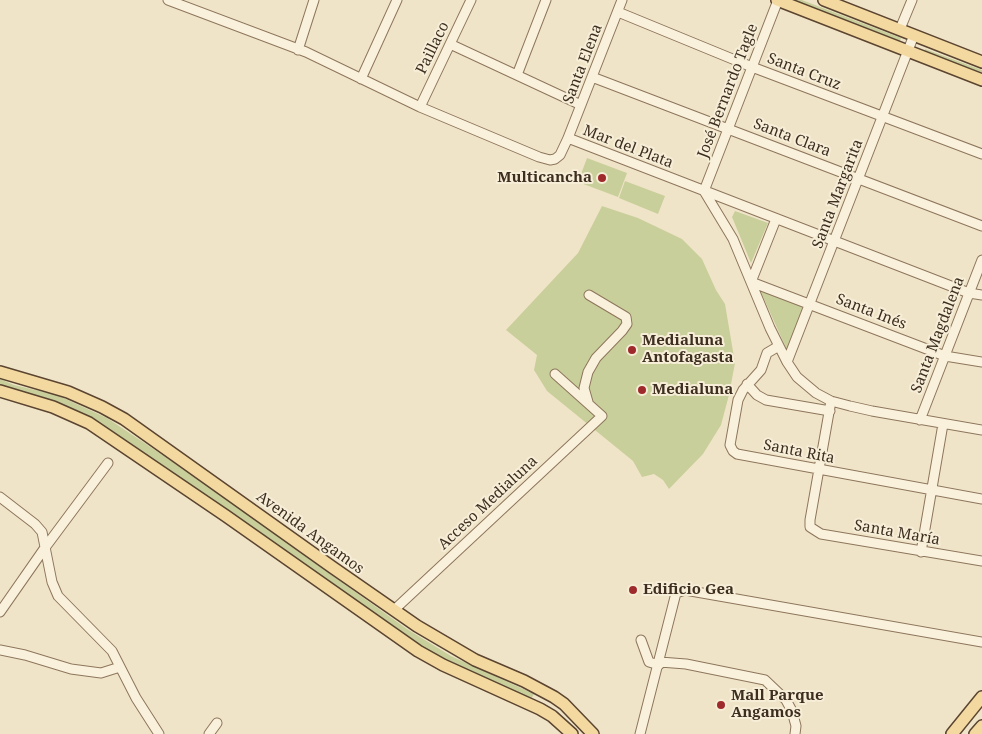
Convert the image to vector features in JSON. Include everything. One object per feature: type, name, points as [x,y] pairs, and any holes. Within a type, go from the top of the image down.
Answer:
[{"type":"main road","points":[[778,0],[982,80]]},
{"type":"main road","points":[[824,0],[982,62]]},
{"type":"main road","name":"Avenida Angamos","points":[[0,372],[68,392],[124,419],[394,610],[452,648],[524,680],[554,697],[564,704],[593,734]]},
{"type":"main road","points":[[0,391],[53,407],[88,423],[226,516],[418,651],[443,665],[540,709],[552,716],[572,734]]},
{"type":"main road","points":[[952,734],[982,697]]},
{"type":"main road","points":[[975,734],[982,726]]},
{"type":"street","name":"Mar del Plata","points":[[168,0],[298,50],[420,107],[538,157],[554,159],[560,155],[568,138],[969,293],[982,295]]},
{"type":"street","points":[[298,50],[314,0]]},
{"type":"street","points":[[361,78],[398,0]]},
{"type":"street","name":"Paillaco","points":[[420,107],[471,0]]},
{"type":"street","points":[[517,75],[546,0]]},
{"type":"street","name":"Santa Elena","points":[[568,138],[622,0]]},
{"type":"street","name":"José Bernardo Tagle","points":[[704,191],[778,0]]},
{"type":"street","points":[[900,29],[912,0]]},
{"type":"street","name":"Santa Cruz","points":[[618,12],[752,66],[982,154]]},
{"type":"street","name":"Santa Margarita","points":[[787,362],[914,35]]},
{"type":"street","points":[[450,44],[581,105]]},
{"type":"street","name":"Santa Clara","points":[[592,77],[982,226]]},
{"type":"street","points":[[704,191],[733,239],[779,346],[797,378],[816,393],[831,401],[872,411],[982,430]]},
{"type":"street","points":[[751,282],[776,219]]},
{"type":"street","name":"Santa Magdalena","points":[[920,420],[982,260]]},
{"type":"street","name":"Santa Inés","points":[[751,282],[945,356],[982,362]]},
{"type":"street","points":[[588,402],[584,388],[588,372],[596,358],[622,331],[626,324],[626,317],[589,295]]},
{"type":"street","name":"Santa Rita","points":[[779,346],[767,353],[761,370],[747,384],[738,400],[730,445],[732,451],[737,454],[820,470],[982,499]]},
{"type":"street","points":[[555,374],[588,402]]},
{"type":"street","points":[[747,384],[757,395],[766,400],[830,411]]},
{"type":"street","points":[[820,470],[831,401]]},
{"type":"street","name":"Acceso Medialuna","points":[[394,610],[602,416],[588,402]]},
{"type":"street","points":[[921,552],[943,424]]},
{"type":"street","points":[[0,612],[108,463]]},
{"type":"street","name":"Santa María","points":[[820,470],[810,527],[821,534],[982,561]]},
{"type":"street","points":[[0,497],[35,524],[42,532],[52,582],[58,596],[112,651],[136,698],[159,734]]},
{"type":"street","points":[[640,734],[676,593],[685,590],[982,642]]},
{"type":"street","points":[[641,640],[649,662],[686,664],[766,680],[786,700],[792,711],[796,726],[795,734]]},
{"type":"street","points":[[0,650],[25,655],[71,669],[100,673],[120,667]]},
{"type":"street","points":[[209,734],[217,723]]},
{"type":"green space","points":[[789,0],[802,0],[901,38],[899,43]]},
{"type":"green space","points":[[925,49],[982,70],[982,75],[924,52]]},
{"type":"green space","name":"Multicancha","points":[[587,158],[627,173],[618,197],[578,182]]},
{"type":"green space","name":"Multicancha","points":[[625,181],[665,196],[658,214],[619,198]]},
{"type":"green space","name":"Medialuna Antofagasta","points":[[602,206],[638,218],[682,239],[702,259],[716,290],[725,304],[735,363],[721,425],[703,454],[669,489],[663,480],[654,474],[642,477],[633,461],[547,391],[534,370],[537,355],[506,330],[578,253]]},
{"type":"green space","points":[[735,211],[768,223],[751,263],[732,217]]},
{"type":"green space","points":[[759,288],[804,307],[787,350]]},
{"type":"green space","points":[[0,379],[14,385],[57,395],[107,418],[182,468],[407,629],[451,656],[534,694],[530,701],[422,650],[129,444],[0,388]]},
{"type":"place","name":"Multicancha","points":[[602,178]]},
{"type":"place","name":"Medialuna Antofagasta","points":[[632,350]]},
{"type":"place","name":"Medialuna","points":[[642,390]]},
{"type":"place","name":"Edificio Gea","points":[[633,590]]},
{"type":"place","name":"Mall Parque Angamos","points":[[721,705]]}]
